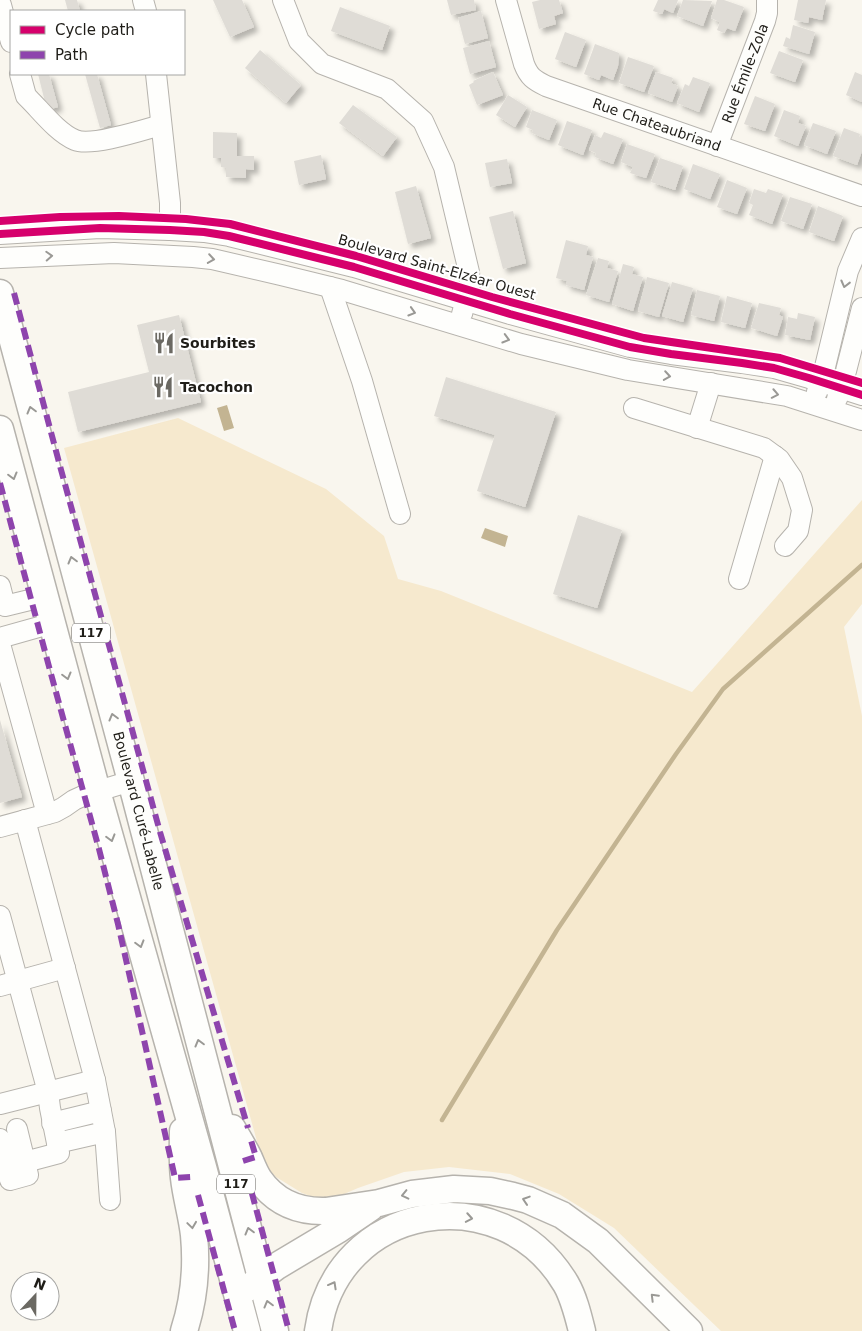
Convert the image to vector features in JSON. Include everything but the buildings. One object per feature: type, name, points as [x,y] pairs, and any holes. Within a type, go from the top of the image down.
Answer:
[{"type":"main road","name":"Boulevard Curé-Labelle","points":[[0,292],[276,1331]]},
{"type":"main road","name":"117","points":[[1,440],[46,596],[97,791],[247,1331]]},
{"type":"main road","points":[[211,1090],[254,1171],[264,1186],[276,1198],[291,1206],[316,1212],[326,1211],[379,1203],[412,1194],[454,1188],[496,1192],[513,1196],[562,1215],[598,1241],[689,1331]]},
{"type":"main road","points":[[183,1096],[184,1177],[194,1235],[195,1262],[191,1303],[184,1331]]},
{"type":"main road","points":[[238,1297],[277,1266],[379,1203]]},
{"type":"main road","points":[[318,1331],[321,1315],[331,1287],[350,1260],[363,1247],[379,1235],[398,1226],[420,1219],[449,1216],[476,1219],[496,1224],[537,1249],[553,1266],[566,1285],[576,1308],[582,1331]]},
{"type":"street","points":[[284,0],[299,41],[322,64],[388,89],[423,122],[444,167],[470,279],[459,326]]},
{"type":"street","name":"Rue Chateaubriand","points":[[506,0],[526,70],[533,80],[862,196]]},
{"type":"street","name":"Rue Émile-Zola","points":[[717,146],[765,21],[767,0]]},
{"type":"street","points":[[7,3],[10,32]]},
{"type":"street","points":[[20,75],[29,99],[60,130],[77,141],[95,142],[161,125]]},
{"type":"street","points":[[156,75],[170,203],[170,230]]},
{"type":"street","name":"Boulevard Saint-Elzéar Ouest","points":[[0,234],[100,228],[170,230],[217,234],[297,252],[378,274],[465,301],[642,350],[758,365],[790,372],[862,395]]},
{"type":"street","points":[[814,404],[848,271],[862,238]]},
{"type":"street","points":[[0,258],[99,253],[193,256],[225,262],[330,287],[521,344],[628,370],[776,394],[862,420]]},
{"type":"street","points":[[330,287],[362,381],[400,514]]},
{"type":"street","points":[[833,410],[841,388],[862,308]]},
{"type":"street","points":[[697,428],[711,383]]},
{"type":"street","points":[[634,408],[764,448],[778,458],[792,478],[802,510],[798,531],[785,546]]},
{"type":"street","points":[[739,579],[775,456]]},
{"type":"street","points":[[2,600],[46,596]]},
{"type":"street","points":[[0,638],[52,623]]},
{"type":"street","points":[[0,644],[47,814]]},
{"type":"street","points":[[0,827],[47,814],[64,807],[74,800],[131,781]]},
{"type":"street","points":[[25,820],[95,1080],[105,1132],[110,1200]]},
{"type":"street","points":[[0,916],[9,983],[48,1092],[52,1123],[59,1153],[25,1162],[8,1134]]},
{"type":"street","points":[[9,983],[65,968]]},
{"type":"street","points":[[0,1104],[95,1080]]},
{"type":"street","points":[[52,1123],[101,1111]]},
{"type":"street","points":[[57,1143],[105,1132]]},
{"type":"shaded area","points":[[227,405],[234,428],[224,431],[217,408]]},
{"type":"shaded area","points":[[178,418],[326,489],[384,536],[398,579],[441,591],[692,692],[862,500],[862,604],[844,627],[862,716],[862,1331],[721,1331],[614,1228],[559,1194],[510,1174],[449,1167],[404,1172],[335,1198],[316,1198],[302,1193],[276,1177],[263,1163],[64,448]]},
{"type":"shaded area","points":[[485,528],[508,536],[505,547],[481,538]]},
{"type":"waterway","points":[[442,1120],[557,930],[676,754],[723,689],[862,565]]},
{"type":"marked path","points":[[14,293],[160,832],[248,1128]]},
{"type":"marked path","points":[[0,483],[118,924],[175,1178],[192,1177]]},
{"type":"marked path","points":[[243,1161],[256,1157],[250,1137]]},
{"type":"marked path","points":[[247,1175],[289,1331]]},
{"type":"marked path","points":[[198,1195],[235,1331]]},
{"type":"cycle path","points":[[0,221],[119,216],[186,219],[230,224],[356,256],[492,297],[644,338],[780,358],[862,383]]},
{"type":"cycle path","points":[[0,234],[100,228],[204,232],[229,236],[354,267],[510,314],[630,347],[774,368],[862,395]]},
{"type":"place","name":"Sourbites","points":[[164,343]]},
{"type":"place","name":"Tacochon","points":[[163,387]]}]
